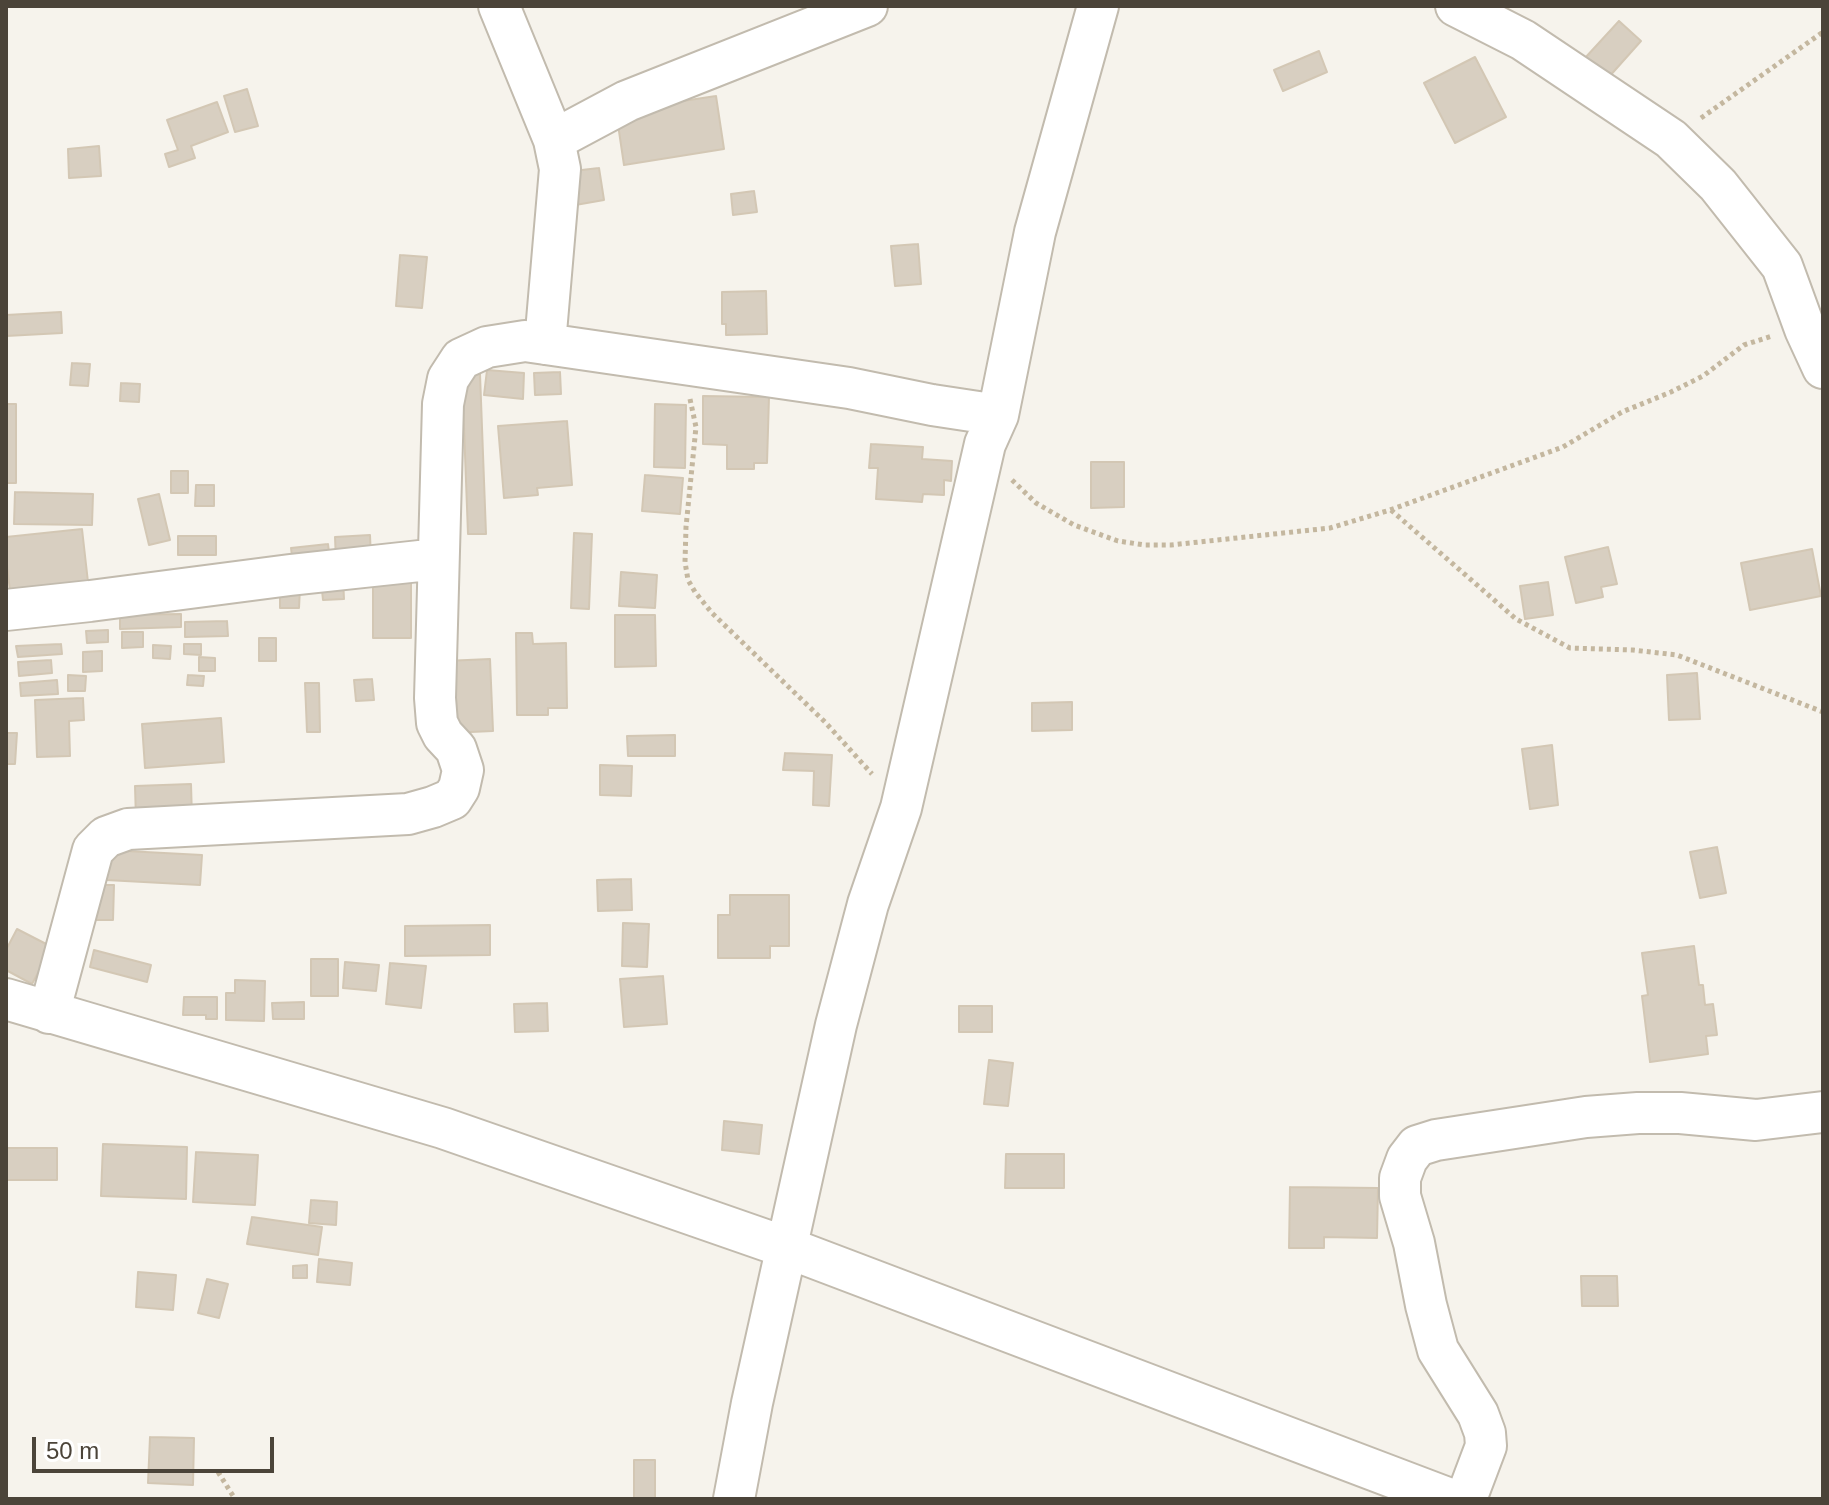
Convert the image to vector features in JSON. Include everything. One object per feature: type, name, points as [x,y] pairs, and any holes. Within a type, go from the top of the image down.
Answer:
[{"type":"street","points":[[499,6],[554,140],[560,169],[545,344]]},
{"type":"street","points":[[554,140],[627,101],[867,6]]},
{"type":"street","points":[[734,1499],[752,1403],[836,1025],[868,904],[901,808],[992,429],[1035,232],[1098,6]]},
{"type":"street","points":[[1456,6],[1523,40],[1671,139],[1718,185],[1782,266],[1814,314],[1823,368]]},
{"type":"street","points":[[49,1013],[93,850],[106,837],[128,829],[408,814],[452,799],[459,788],[463,770],[456,749],[437,723],[435,698],[443,404],[448,379],[461,359],[487,347],[525,341],[849,388],[932,405],[992,429]]},
{"type":"street","points":[[6,610],[438,559]]},
{"type":"street","points":[[6,999],[443,1128],[788,1248],[1450,1499]]},
{"type":"street","points":[[1466,1499],[1486,1446],[1485,1433],[1478,1414],[1438,1350],[1400,1196],[1400,1178],[1407,1159],[1417,1146],[1436,1140],[1586,1117],[1680,1113],[1756,1120],[1823,1112]]},
{"type":"path","points":[[1671,139],[1823,32]]},
{"type":"path","points":[[992,429],[1015,485],[1053,515],[1118,541],[1171,545],[1330,528],[1390,510],[1563,447],[1622,412],[1703,376],[1744,345],[1814,314]]},
{"type":"path","points":[[674,362],[689,398],[696,427],[686,527],[688,580],[712,613],[825,722],[901,808]]},
{"type":"path","points":[[1390,510],[1516,619],[1570,648],[1677,655],[1823,712]]},
{"type":"path","points":[[218,1472],[235,1499]]},
{"type":"building","points":[[1619,21],[1641,41],[1608,78],[1585,58]]},
{"type":"building","points":[[1319,51],[1327,72],[1283,91],[1274,70]]},
{"type":"building","points":[[1475,57],[1506,117],[1455,143],[1424,83]]},
{"type":"building","points":[[247,89],[258,126],[235,132],[224,96]]},
{"type":"building","points":[[716,96],[724,149],[624,165],[616,111]]},
{"type":"building","points":[[217,102],[228,132],[191,146],[195,158],[169,167],[165,154],[178,150],[167,120]]},
{"type":"building","points":[[99,146],[101,176],[69,178],[68,149]]},
{"type":"building","points":[[599,168],[604,200],[564,207],[573,171]]},
{"type":"building","points":[[754,191],[757,212],[733,215],[731,194]]},
{"type":"building","points":[[918,244],[921,284],[895,286],[891,246]]},
{"type":"building","points":[[400,255],[427,257],[422,308],[396,306]]},
{"type":"building","points":[[766,291],[767,334],[726,335],[726,324],[722,324],[722,292]]},
{"type":"building","points":[[61,312],[62,333],[6,336],[6,315]]},
{"type":"building","points":[[72,363],[90,364],[88,386],[70,385]]},
{"type":"building","points":[[487,370],[524,373],[523,399],[484,395]]},
{"type":"building","points":[[560,372],[561,394],[535,395],[534,373]]},
{"type":"building","points":[[480,374],[486,534],[468,534],[462,375]]},
{"type":"building","points":[[121,383],[140,384],[139,402],[120,401]]},
{"type":"building","points":[[703,396],[769,397],[767,463],[754,463],[754,469],[727,469],[727,445],[703,444]]},
{"type":"building","points":[[6,404],[16,404],[16,483],[6,483]]},
{"type":"building","points":[[655,404],[686,405],[685,468],[654,467]]},
{"type":"building","points":[[567,421],[572,485],[537,488],[538,495],[504,498],[498,426]]},
{"type":"building","points":[[871,444],[923,447],[922,459],[952,461],[951,481],[944,480],[944,495],[923,494],[922,502],[876,499],[878,468],[869,468]]},
{"type":"building","points":[[1091,462],[1124,462],[1124,507],[1091,508]]},
{"type":"building","points":[[171,471],[188,471],[188,493],[171,493]]},
{"type":"building","points":[[645,475],[683,478],[680,514],[642,511]]},
{"type":"building","points":[[196,485],[214,485],[214,506],[195,506]]},
{"type":"building","points":[[15,492],[93,494],[92,525],[14,524]]},
{"type":"building","points":[[159,494],[170,540],[149,545],[138,499]]},
{"type":"building","points":[[82,529],[89,591],[11,600],[6,537]]},
{"type":"building","points":[[574,533],[592,534],[589,609],[571,608]]},
{"type":"building","points":[[370,535],[371,559],[336,561],[335,537]]},
{"type":"building","points":[[178,536],[216,536],[216,555],[178,555]]},
{"type":"building","points":[[328,544],[330,560],[293,564],[291,548]]},
{"type":"building","points":[[1608,547],[1617,584],[1601,587],[1603,597],[1576,603],[1565,557]]},
{"type":"building","points":[[1812,549],[1821,596],[1750,610],[1741,563]]},
{"type":"building","points":[[621,572],[657,575],[655,608],[619,606]]},
{"type":"building","points":[[343,579],[344,599],[323,600],[321,581]]},
{"type":"building","points":[[411,579],[411,638],[373,638],[373,580]]},
{"type":"building","points":[[1548,582],[1553,615],[1525,619],[1520,586]]},
{"type":"building","points":[[280,588],[300,588],[299,608],[280,608]]},
{"type":"building","points":[[181,614],[181,627],[120,629],[120,615]]},
{"type":"building","points":[[615,615],[655,615],[656,666],[615,667]]},
{"type":"building","points":[[227,621],[228,636],[185,637],[185,622]]},
{"type":"building","points":[[108,630],[108,642],[87,643],[86,631]]},
{"type":"building","points":[[122,632],[143,632],[143,647],[122,648]]},
{"type":"building","points":[[516,633],[532,633],[533,644],[566,643],[567,708],[548,708],[548,715],[517,715]]},
{"type":"building","points":[[259,638],[276,638],[276,661],[259,661]]},
{"type":"building","points":[[61,644],[62,654],[18,657],[16,646]]},
{"type":"building","points":[[184,644],[201,644],[201,655],[184,654]]},
{"type":"building","points":[[153,645],[171,646],[170,659],[153,658]]},
{"type":"building","points":[[102,651],[102,671],[83,672],[83,652]]},
{"type":"building","points":[[199,657],[215,658],[215,671],[199,671]]},
{"type":"building","points":[[490,659],[493,731],[448,733],[445,661]]},
{"type":"building","points":[[51,660],[52,673],[19,676],[18,662]]},
{"type":"building","points":[[1697,673],[1700,719],[1669,720],[1667,675]]},
{"type":"building","points":[[68,675],[86,676],[85,691],[68,691]]},
{"type":"building","points":[[188,675],[204,676],[203,686],[187,685]]},
{"type":"building","points":[[372,679],[374,700],[356,701],[354,680]]},
{"type":"building","points":[[57,680],[58,694],[21,696],[20,683]]},
{"type":"building","points":[[305,683],[319,683],[320,732],[307,732]]},
{"type":"building","points":[[83,698],[84,720],[69,721],[70,756],[37,757],[35,700]]},
{"type":"building","points":[[1072,702],[1072,730],[1032,731],[1032,703]]},
{"type":"building","points":[[221,718],[224,762],[145,768],[142,724]]},
{"type":"building","points":[[6,733],[17,733],[15,764],[6,764]]},
{"type":"building","points":[[675,735],[675,756],[628,756],[627,736]]},
{"type":"building","points":[[1552,745],[1558,805],[1530,809],[1522,749]]},
{"type":"building","points":[[785,753],[832,755],[829,806],[813,805],[814,771],[783,770]]},
{"type":"building","points":[[600,765],[632,766],[631,796],[600,795]]},
{"type":"building","points":[[191,784],[192,818],[136,820],[135,786]]},
{"type":"building","points":[[1717,847],[1726,893],[1700,898],[1690,852]]},
{"type":"building","points":[[107,850],[202,855],[200,885],[106,880]]},
{"type":"building","points":[[631,879],[632,910],[598,911],[597,880]]},
{"type":"building","points":[[95,885],[114,885],[113,920],[93,920]]},
{"type":"building","points":[[730,895],[789,895],[789,946],[770,946],[770,958],[718,958],[718,915],[730,915]]},
{"type":"building","points":[[623,923],[649,924],[647,967],[622,966]]},
{"type":"building","points":[[490,925],[490,955],[405,956],[405,926]]},
{"type":"building","points":[[17,929],[52,947],[32,984],[6,970],[6,950]]},
{"type":"building","points":[[1694,946],[1699,985],[1703,985],[1705,1005],[1713,1004],[1717,1035],[1706,1036],[1708,1054],[1650,1062],[1642,996],[1648,995],[1642,953]]},
{"type":"building","points":[[94,950],[151,965],[147,982],[90,967]]},
{"type":"building","points":[[311,959],[338,959],[338,996],[311,996]]},
{"type":"building","points":[[345,962],[379,965],[376,991],[343,988]]},
{"type":"building","points":[[390,963],[426,966],[421,1008],[386,1004]]},
{"type":"building","points":[[663,976],[667,1024],[624,1027],[620,979]]},
{"type":"building","points":[[235,980],[265,981],[264,1021],[226,1020],[226,993],[235,993]]},
{"type":"building","points":[[184,997],[217,997],[217,1019],[206,1019],[206,1015],[183,1015]]},
{"type":"building","points":[[304,1002],[304,1019],[273,1019],[272,1003]]},
{"type":"building","points":[[547,1003],[548,1031],[515,1032],[514,1004]]},
{"type":"building","points":[[959,1006],[992,1006],[992,1032],[959,1032]]},
{"type":"building","points":[[989,1060],[1013,1063],[1008,1106],[984,1104]]},
{"type":"building","points":[[724,1121],[762,1125],[759,1154],[722,1150]]},
{"type":"building","points":[[103,1144],[187,1147],[186,1199],[101,1196]]},
{"type":"building","points":[[6,1148],[57,1148],[57,1180],[6,1180]]},
{"type":"building","points":[[196,1152],[258,1155],[255,1205],[193,1202]]},
{"type":"building","points":[[1006,1154],[1064,1154],[1064,1188],[1005,1188]]},
{"type":"building","points":[[1290,1187],[1378,1188],[1377,1238],[1324,1237],[1324,1248],[1289,1248]]},
{"type":"building","points":[[311,1200],[337,1202],[336,1225],[309,1223]]},
{"type":"building","points":[[252,1217],[322,1227],[318,1255],[247,1244]]},
{"type":"building","points":[[319,1259],[352,1263],[350,1285],[317,1282]]},
{"type":"building","points":[[307,1265],[307,1278],[293,1278],[293,1266]]},
{"type":"building","points":[[138,1272],[176,1275],[173,1310],[136,1307]]},
{"type":"building","points":[[1581,1276],[1617,1276],[1618,1306],[1582,1306]]},
{"type":"building","points":[[207,1279],[228,1284],[219,1318],[198,1313]]},
{"type":"building","points":[[150,1437],[194,1438],[193,1485],[148,1483]]},
{"type":"building","points":[[634,1460],[655,1460],[655,1499],[634,1499]]}]
